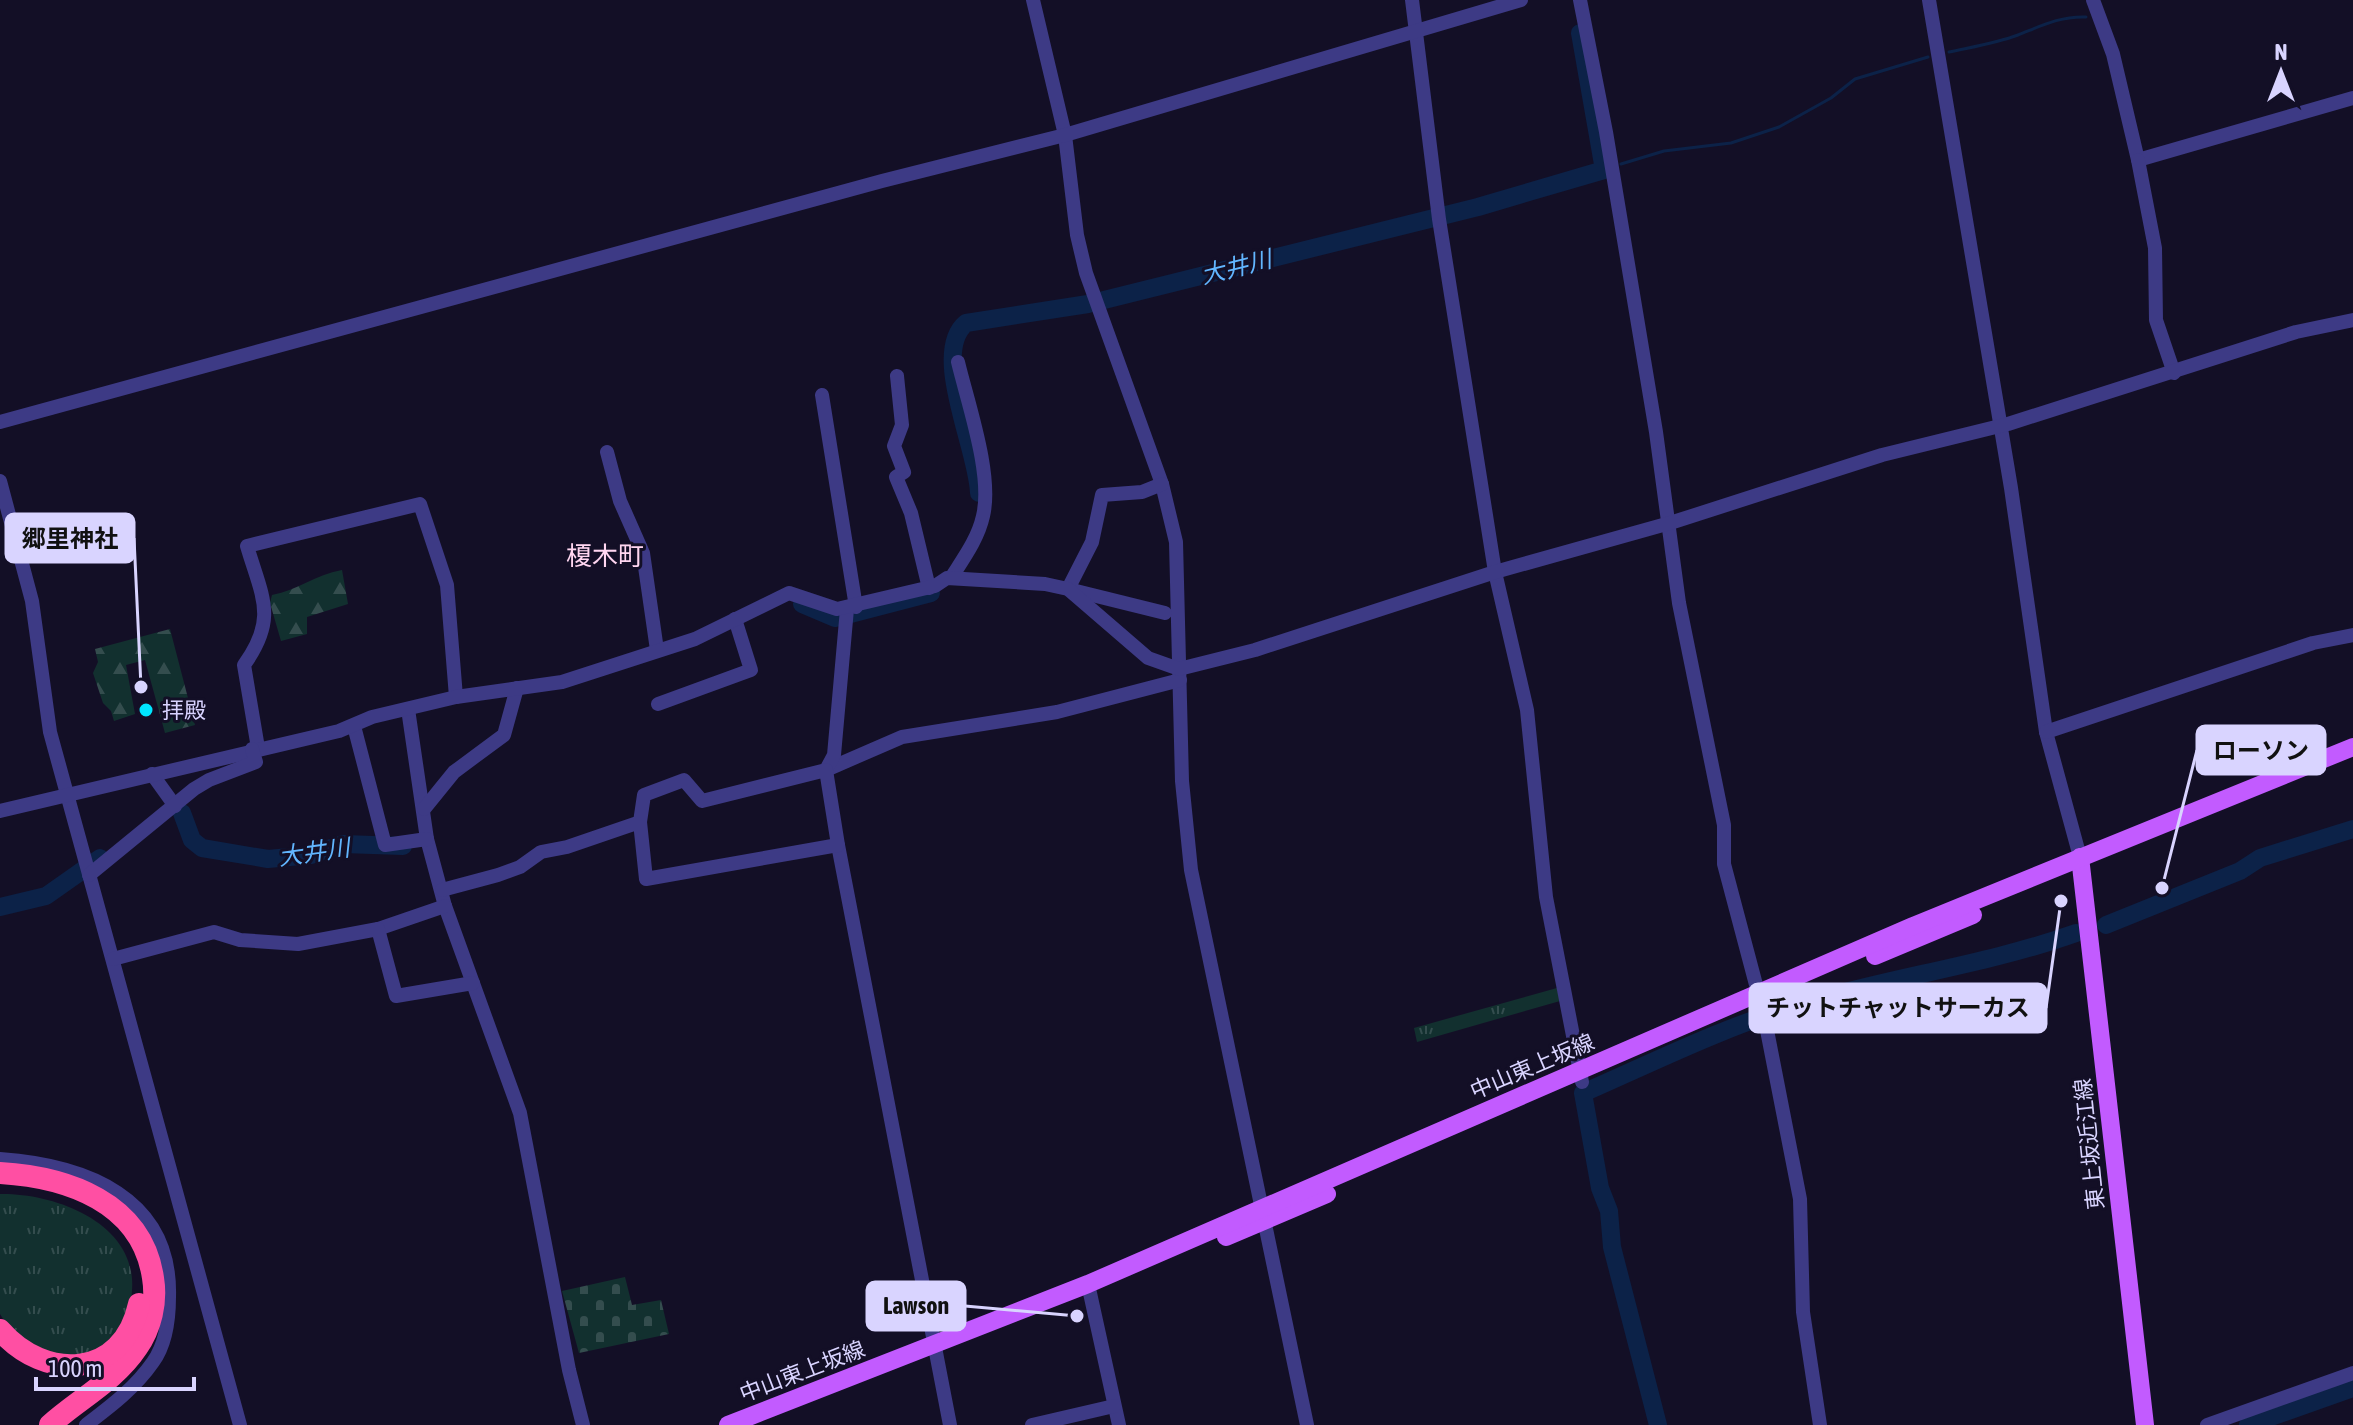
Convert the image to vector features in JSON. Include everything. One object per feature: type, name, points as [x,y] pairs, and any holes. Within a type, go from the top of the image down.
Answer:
[{"type":"highway","points":[[0,1173],[61,1182],[105,1202],[135,1230],[152,1267],[152,1314],[140,1345],[115,1374],[50,1425]]},
{"type":"highway","points":[[0,1185],[61,1195],[104,1218],[133,1253],[140,1291],[136,1315],[125,1338],[109,1354],[87,1364],[59,1365],[31,1356],[0,1330]]},
{"type":"main road","name":"中山東上坂線","points":[[759,1425],[1089,1290],[1581,1077],[1762,1008],[2081,863],[2353,747]]},
{"type":"main road","name":"中山東上坂線","points":[[2081,863],[2353,758]]},
{"type":"main road","name":"東上坂近江線","points":[[2081,863],[2145,1425]]},
{"type":"main road","name":"中山東上坂線","points":[[728,1425],[935,1353]]},
{"type":"street","points":[[1033,0],[1065,135],[1077,235],[1096,302],[1162,484],[1176,542],[1182,781],[1191,870],[1307,1425]]},
{"type":"street","points":[[1412,0],[1418,29],[1438,215],[1495,572],[1527,710],[1546,897],[1581,1077]]},
{"type":"street","points":[[0,422],[882,181],[1065,135],[1521,0]]},
{"type":"street","points":[[1580,0],[1606,132],[1670,523],[1679,603],[1724,825],[1724,864],[1762,1008],[1800,1199],[1803,1312],[1820,1425]]},
{"type":"street","points":[[1929,0],[2000,426],[2046,732],[2081,863]]},
{"type":"street","points":[[2093,0],[2113,54],[2138,160],[2155,248],[2156,320],[2174,373]]},
{"type":"street","points":[[2138,160],[2353,98]]},
{"type":"street","points":[[838,845],[646,879],[640,822],[644,795],[684,780],[702,801],[826,770],[902,737],[1057,712],[1495,572],[1670,523],[1882,455],[2000,426],[2296,332],[2353,320]]},
{"type":"street","points":[[951,578],[970,548],[983,516],[985,490],[958,362]]},
{"type":"street","points":[[897,376],[902,425],[894,446],[904,472],[896,477],[911,513],[929,588]]},
{"type":"street","points":[[822,395],[849,612],[834,755],[826,770],[950,1425]]},
{"type":"street","points":[[607,452],[620,501],[643,553],[657,650]]},
{"type":"street","points":[[0,481],[32,601],[50,732],[240,1425]]},
{"type":"street","points":[[1068,589],[1092,542],[1102,495],[1142,492],[1162,484]]},
{"type":"street","points":[[88,869],[172,801],[209,780],[256,762],[244,665],[264,633],[265,619],[247,546],[420,504],[447,585],[456,697]]},
{"type":"street","points":[[0,811],[255,752],[354,726],[372,717],[456,697],[562,682],[695,639],[789,593],[849,612],[929,588],[951,578],[1045,584],[1165,613]]},
{"type":"street","points":[[1068,589],[1148,658],[1180,674]]},
{"type":"street","points":[[658,704],[751,670],[735,619]]},
{"type":"street","points":[[2046,732],[2313,643],[2353,635]]},
{"type":"street","points":[[424,809],[454,772],[504,735],[517,688]]},
{"type":"street","points":[[408,709],[427,839],[445,906],[520,1113],[569,1370],[583,1425]]},
{"type":"street","points":[[354,726],[385,845],[427,839]]},
{"type":"street","points":[[152,774],[172,801]]},
{"type":"street","points":[[442,890],[498,875],[520,867],[541,852],[567,847],[640,822]]},
{"type":"street","points":[[113,959],[214,932],[240,940],[298,944],[378,929],[445,906]]},
{"type":"street","points":[[378,929],[396,996],[473,983]]},
{"type":"street","points":[[0,1159],[37,1162],[92,1177],[129,1199],[155,1230],[170,1273],[169,1321],[155,1359],[123,1397],[86,1425]]},
{"type":"street","points":[[1089,1290],[1119,1425]]},
{"type":"street","points":[[2207,1425],[2353,1373]]},
{"type":"street","points":[[1034,1425],[1114,1406]]},
{"type":"green space","points":[[342,570],[348,604],[307,617],[307,634],[281,641],[270,603],[272,595]]},
{"type":"green space","points":[[170,629],[195,725],[165,733],[145,660],[126,665],[135,714],[114,721],[111,711],[103,703],[93,673],[98,662],[95,649]]},
{"type":"green space","points":[[1557,988],[1560,1001],[1417,1042],[1414,1028]]},
{"type":"green space","points":[[0,1194],[45,1199],[67,1206],[107,1230],[121,1247],[130,1267],[131,1306],[125,1327],[119,1334],[87,1355],[62,1358],[37,1349],[15,1333],[0,1314]]},
{"type":"green space","points":[[625,1277],[632,1305],[661,1300],[669,1334],[579,1353],[562,1291]]},
{"type":"waterway","points":[[1949,52],[2002,40],[2059,20],[2086,17]]},
{"type":"waterway","name":"大井川","points":[[979,493],[954,379],[956,337],[966,323],[1088,304],[1478,207],[1604,170],[1580,33]]},
{"type":"waterway","points":[[1621,164],[1664,151],[1731,143],[1779,127],[1831,98],[1855,79],[1928,57]]},
{"type":"waterway","name":"大井川","points":[[802,604],[835,618],[931,593]]},
{"type":"waterway","name":"大井川","points":[[182,813],[192,840],[202,848],[268,859],[311,855],[343,844],[403,846]]},
{"type":"waterway","points":[[2106,925],[2240,871],[2260,858],[2353,829]]},
{"type":"waterway","name":"大井川","points":[[0,907],[46,896],[100,858]]},
{"type":"waterway","points":[[1658,1425],[1612,1247],[1609,1211],[1600,1188],[1583,1093],[1770,1014],[1833,995],[2008,954],[2076,933]]},
{"type":"waterway","points":[[2248,1425],[2353,1388]]},
{"type":"place","name":"郷里神社","points":[[141,687]]},
{"type":"place","name":"拝殿","points":[[146,710]]},
{"type":"place","name":"ローソン","points":[[2162,888]]},
{"type":"place","name":"チットチャットサーカス","points":[[2061,901]]},
{"type":"place","name":"Lawson","points":[[1077,1316]]},
{"type":"district","name":"榎木町","points":[[605,556]]}]
